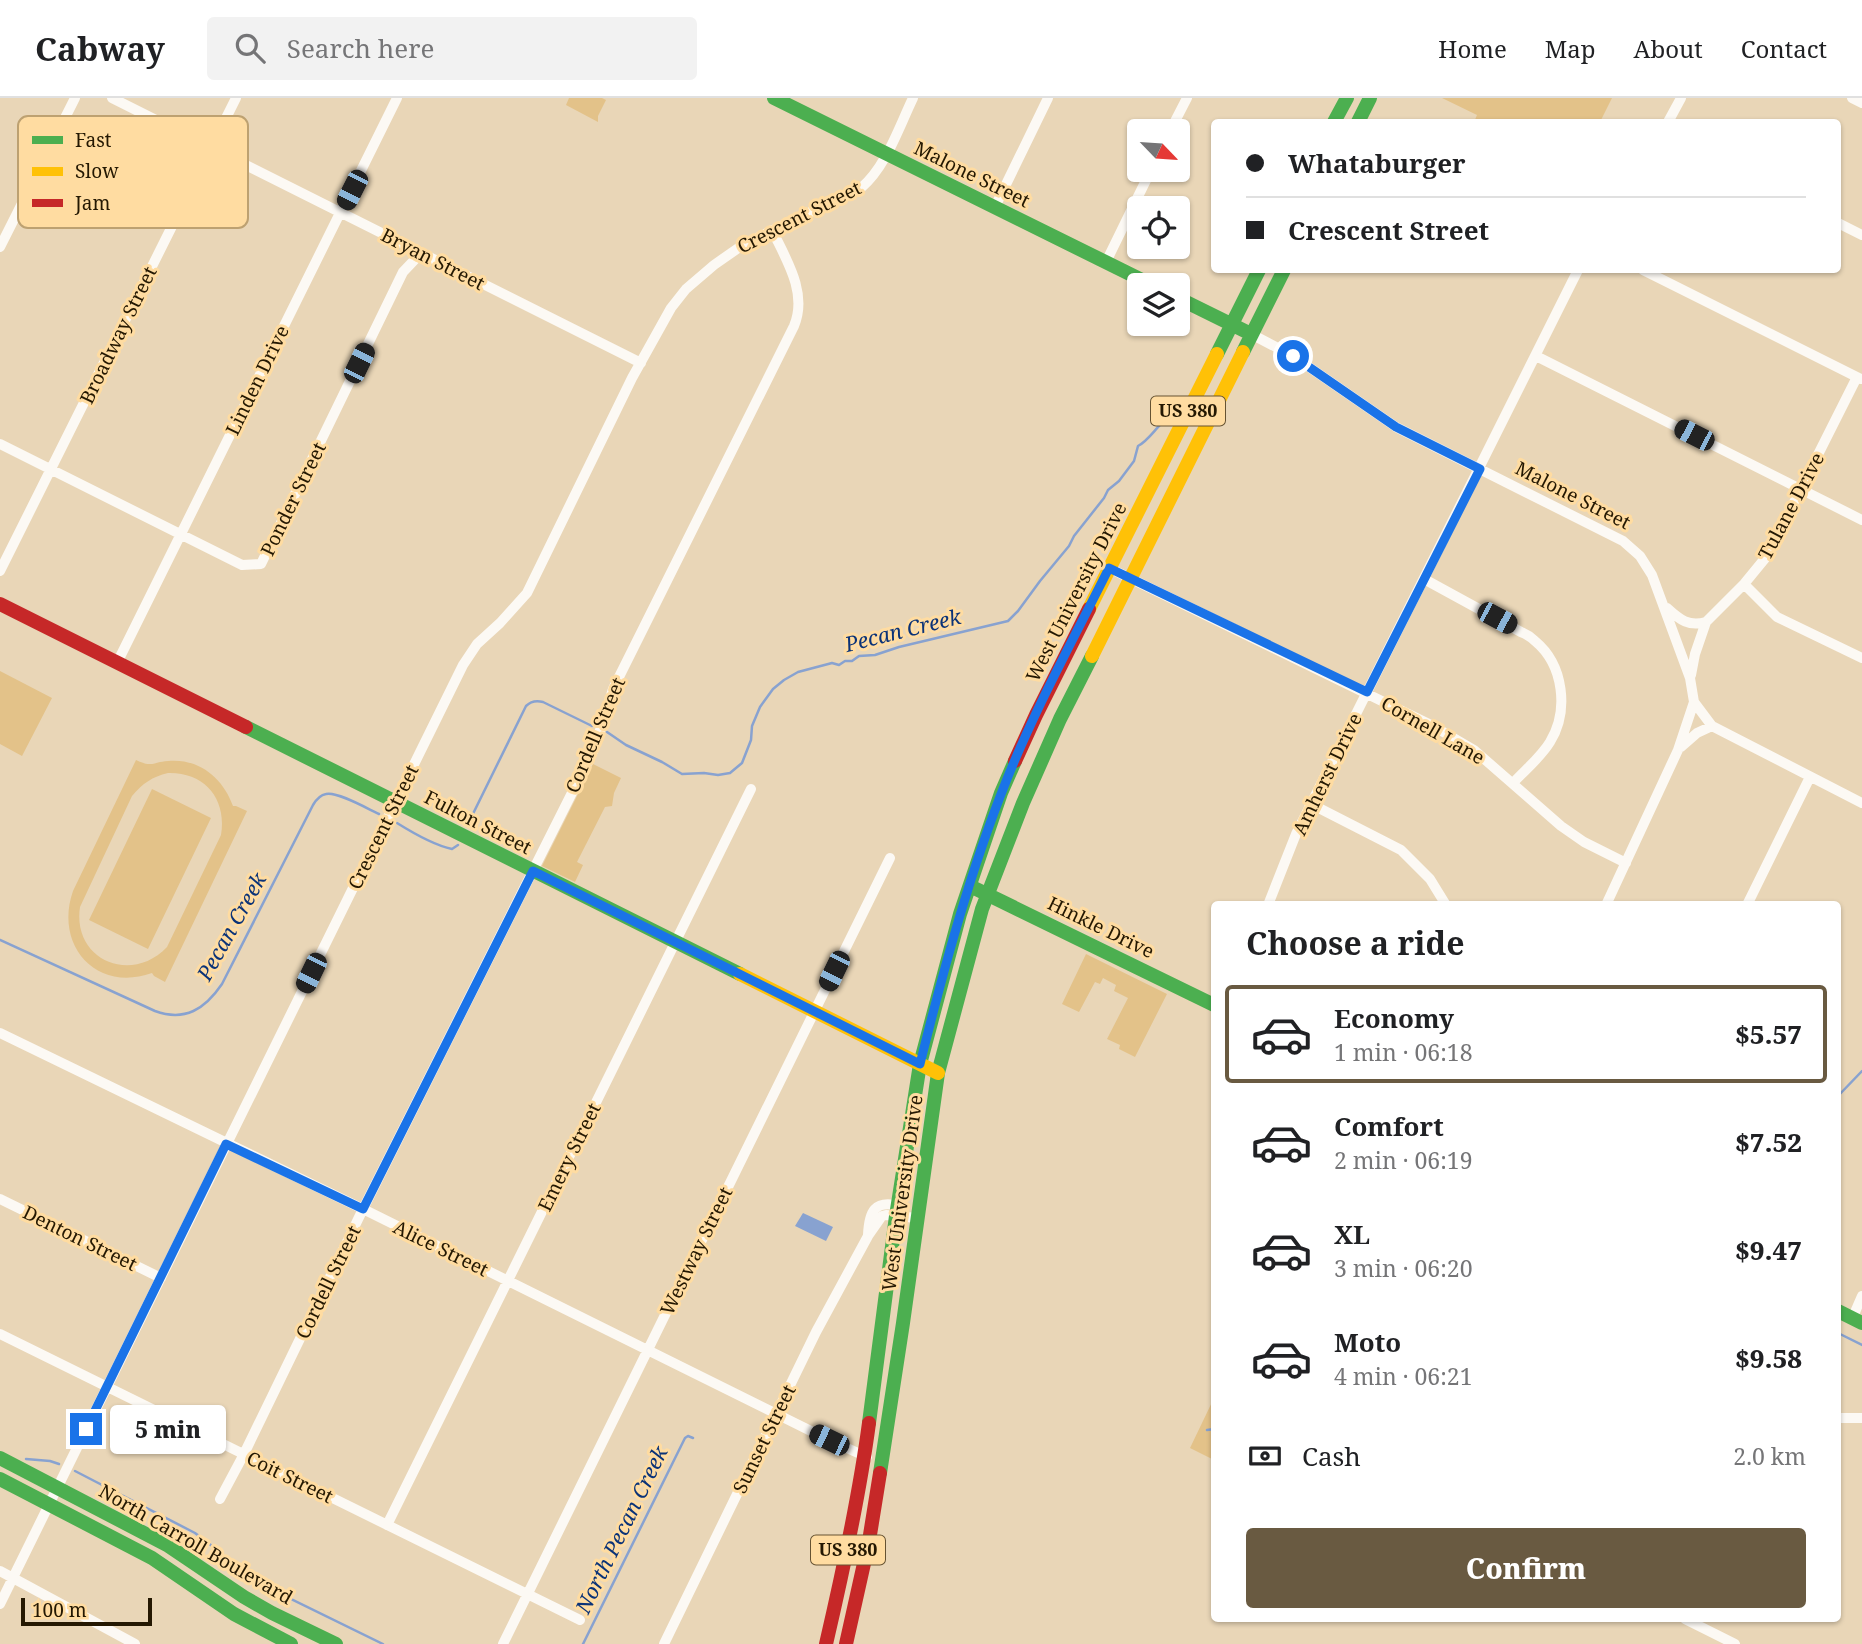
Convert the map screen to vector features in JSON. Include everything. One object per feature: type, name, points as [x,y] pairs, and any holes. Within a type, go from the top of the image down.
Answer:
[{"type":"main road","name":"Malone Street","points":[[774,98],[1128,273]]},
{"type":"main road","points":[[1340,119],[1346,98]]},
{"type":"main road","points":[[1360,119],[1370,98]]},
{"type":"main road","name":"West University Drive","points":[[826,1644],[849,1547],[864,1455],[920,1064],[936,999],[970,886],[1010,771],[1041,704],[1257,273]]},
{"type":"main road","name":"West University Drive","points":[[846,1644],[867,1548],[881,1463],[938,1073],[982,909],[1023,803],[1060,719],[1282,273]]},
{"type":"main road","name":"Malone Street","points":[[1190,304],[1251,334]]},
{"type":"main road","name":"Fulton Street","points":[[0,604],[938,1073]]},
{"type":"main road","name":"Hinkle Drive","points":[[970,886],[1211,1004]]},
{"type":"main road","points":[[1841,1313],[1857,1321]]},
{"type":"main road","name":"North Carroll Boulevard","points":[[0,1458],[167,1545],[244,1597],[336,1644]]},
{"type":"main road","name":"North Carroll Boulevard","points":[[0,1479],[152,1558],[234,1614],[291,1644]]},
{"type":"street","points":[[66,116],[75,98]]},
{"type":"street","name":"Bryan Street","points":[[112,98],[148,116]]},
{"type":"street","name":"Broadway Street","points":[[227,116],[236,98]]},
{"type":"street","name":"Linden Drive","points":[[117,663],[397,98]]},
{"type":"street","points":[[886,153],[913,98]]},
{"type":"street","points":[[995,207],[1048,98]]},
{"type":"street","points":[[1176,119],[1186,98]]},
{"type":"street","points":[[1670,119],[1681,98]]},
{"type":"street","points":[[1852,98],[1862,103]]},
{"type":"street","name":"Crescent Street","points":[[0,1604],[469,654],[527,593],[640,363],[671,308],[686,289],[744,244],[861,188],[870,180],[886,153]]},
{"type":"street","name":"Bryan Street","points":[[248,166],[640,363]]},
{"type":"street","points":[[1106,262],[1145,182]]},
{"type":"street","points":[[0,247],[18,211]]},
{"type":"street","points":[[1841,224],[1862,235]]},
{"type":"street","name":"Broadway Street","points":[[0,571],[171,228]]},
{"type":"street","name":"Cordell Street","points":[[220,1499],[594,749],[614,689],[797,318],[799,307],[795,283],[790,266],[772,230]]},
{"type":"street","name":"Ponder Street","points":[[0,444],[242,565],[261,564],[403,272],[421,253]]},
{"type":"street","name":"Amherst Drive","points":[[1270,901],[1311,804],[1577,273]]},
{"type":"street","points":[[1649,273],[1860,378]]},
{"type":"street","name":"Malone Street","points":[[1251,334],[1293,356],[1396,427],[1623,541],[1640,556],[1657,585],[1690,678],[1694,702],[1712,726],[1862,803]]},
{"type":"street","points":[[1536,356],[1862,520]]},
{"type":"street","name":"Tulane Drive","points":[[1690,678],[1706,622],[1744,584],[1767,556],[1800,488],[1860,378]]},
{"type":"street","name":"Cornell Lane","points":[[1109,568],[1433,726],[1474,750],[1561,826],[1584,842],[1626,863]]},
{"type":"street","points":[[1424,579],[1536,641],[1552,662],[1560,682],[1562,710],[1557,727],[1549,744],[1513,783]]},
{"type":"street","points":[[1744,584],[1777,617],[1862,658]]},
{"type":"street","points":[[1664,605],[1685,623],[1696,625],[1706,622]]},
{"type":"street","points":[[1608,901],[1678,750],[1694,702]]},
{"type":"street","points":[[1678,750],[1697,733],[1712,726]]},
{"type":"street","points":[[1748,901],[1811,777]]},
{"type":"street","name":"Emery Street","points":[[387,1525],[751,789]]},
{"type":"street","points":[[1311,804],[1401,850],[1430,878],[1444,901]]},
{"type":"street","name":"Westway Street","points":[[503,1644],[890,858]]},
{"type":"street","name":"Alice Street","points":[[0,1033],[881,1463]]},
{"type":"street","name":"Denton Street","points":[[0,1199],[161,1278]]},
{"type":"street","name":"Sunset Street","points":[[664,1644],[816,1332],[867,1236],[869,1221],[880,1204],[897,1211]]},
{"type":"street","points":[[897,1211],[917,1218]]},
{"type":"street","points":[[1857,1321],[1862,1296]]},
{"type":"street","name":"Coit Street","points":[[0,1334],[580,1620]]},
{"type":"street","points":[[1841,1418],[1862,1418]]},
{"type":"street","points":[[0,1572],[135,1644]]},
{"type":"street","points":[[1691,1622],[1735,1644]]},
{"type":"shaded area","points":[[569,98],[606,100],[598,122],[566,105]]},
{"type":"shaded area","points":[[1442,98],[1612,98],[1602,119],[1475,119],[1477,115]]},
{"type":"shaded area","points":[[0,671],[52,698],[22,756],[0,744]]},
{"type":"shaded area","points":[[136,760],[149,764],[179,761],[200,767],[223,787],[233,806],[247,811],[165,982],[152,973],[132,977],[113,976],[97,970],[84,960],[69,929],[73,891]],"holes":[[[181,774],[203,783],[217,799],[222,822],[221,835],[167,947],[153,958],[137,964],[122,965],[107,961],[95,953],[85,941],[80,925],[80,907],[132,796],[157,776]]]},
{"type":"shaded area","points":[[593,764],[621,778],[612,806],[605,807],[577,862],[583,865],[575,882],[542,866]]},
{"type":"shaded area","points":[[152,789],[211,818],[148,949],[89,920]]},
{"type":"shaded area","points":[[1086,954],[1167,994],[1135,1057],[1107,1039],[1128,998],[1114,991],[1116,985],[1103,978],[1100,984],[1095,982],[1079,1012],[1062,1004]]},
{"type":"shaded area","points":[[1211,1404],[1211,1458],[1190,1448]]},
{"type":"water","points":[[803,1213],[833,1227],[826,1241],[795,1226]]},
{"type":"waterway","name":"Pecan Creek","points":[[607,732],[682,774],[730,773],[742,763],[760,707],[773,689],[798,672],[832,663],[839,665],[859,656],[875,655],[1008,621],[1069,546],[1108,490],[1119,481],[1134,461],[1138,446],[1165,420],[1175,416]]},
{"type":"waterway","name":"Pecan Creek","points":[[467,826],[528,704],[534,701],[543,702],[592,726]]},
{"type":"waterway","name":"Pecan Creek","points":[[0,940],[155,1011],[185,1014],[209,1000],[222,984],[318,798],[326,794],[337,795],[379,814]]},
{"type":"waterway","name":"Pecan Creek","points":[[397,823],[438,845],[452,849],[458,845]]},
{"type":"waterway","name":"North Pecan Creek","points":[[1841,1093],[1862,1071]]},
{"type":"waterway","points":[[1841,1334],[1862,1345]]},
{"type":"waterway","name":"North Pecan Creek","points":[[1207,1430],[1211,1429]]},
{"type":"waterway","name":"North Pecan Creek","points":[[583,1644],[685,1438],[693,1438]]},
{"type":"waterway","name":"North Pecan Creek","points":[[26,1459],[59,1464]]},
{"type":"waterway","name":"North Pecan Creek","points":[[75,1471],[195,1533],[242,1575],[383,1644]]},
{"type":"traffic: fast","points":[[774,98],[1128,273]]},
{"type":"traffic: fast","points":[[1336,119],[1347,98]]},
{"type":"traffic: fast","points":[[1360,119],[1370,98]]},
{"type":"traffic: fast","points":[[1217,354],[1258,273]]},
{"type":"traffic: fast","points":[[1243,352],[1282,273]]},
{"type":"traffic: fast","points":[[1190,304],[1251,334]]},
{"type":"traffic: fast","points":[[880,1473],[938,1073],[982,909],[1023,803],[1060,719],[1092,656]]},
{"type":"traffic: fast","points":[[246,727],[740,974]]},
{"type":"traffic: fast","points":[[869,1423],[896,1216],[920,1064],[960,914],[1001,793],[1015,761]]},
{"type":"traffic: fast","points":[[970,886],[1211,1004]]},
{"type":"traffic: fast","points":[[1841,1312],[1862,1323]]},
{"type":"traffic: fast","points":[[0,1458],[167,1545],[244,1597],[336,1644]]},
{"type":"traffic: fast","points":[[0,1479],[152,1558],[234,1614],[291,1644]]},
{"type":"traffic: slow","points":[[1092,656],[1243,352]]},
{"type":"traffic: slow","points":[[1089,609],[1217,354]]},
{"type":"traffic: slow","points":[[740,974],[938,1073]]},
{"type":"traffic: jam","points":[[0,604],[246,727]]},
{"type":"traffic: jam","points":[[1015,761],[1089,609]]},
{"type":"traffic: jam","points":[[826,1644],[850,1534],[869,1423]]},
{"type":"traffic: jam","points":[[846,1644],[869,1541],[880,1473]]},
{"type":"route","points":[[86,1429],[226,1144],[363,1209],[533,871],[920,1064],[960,914],[1010,771],[1109,568],[1367,692],[1480,469],[1396,427],[1293,356]]}]
